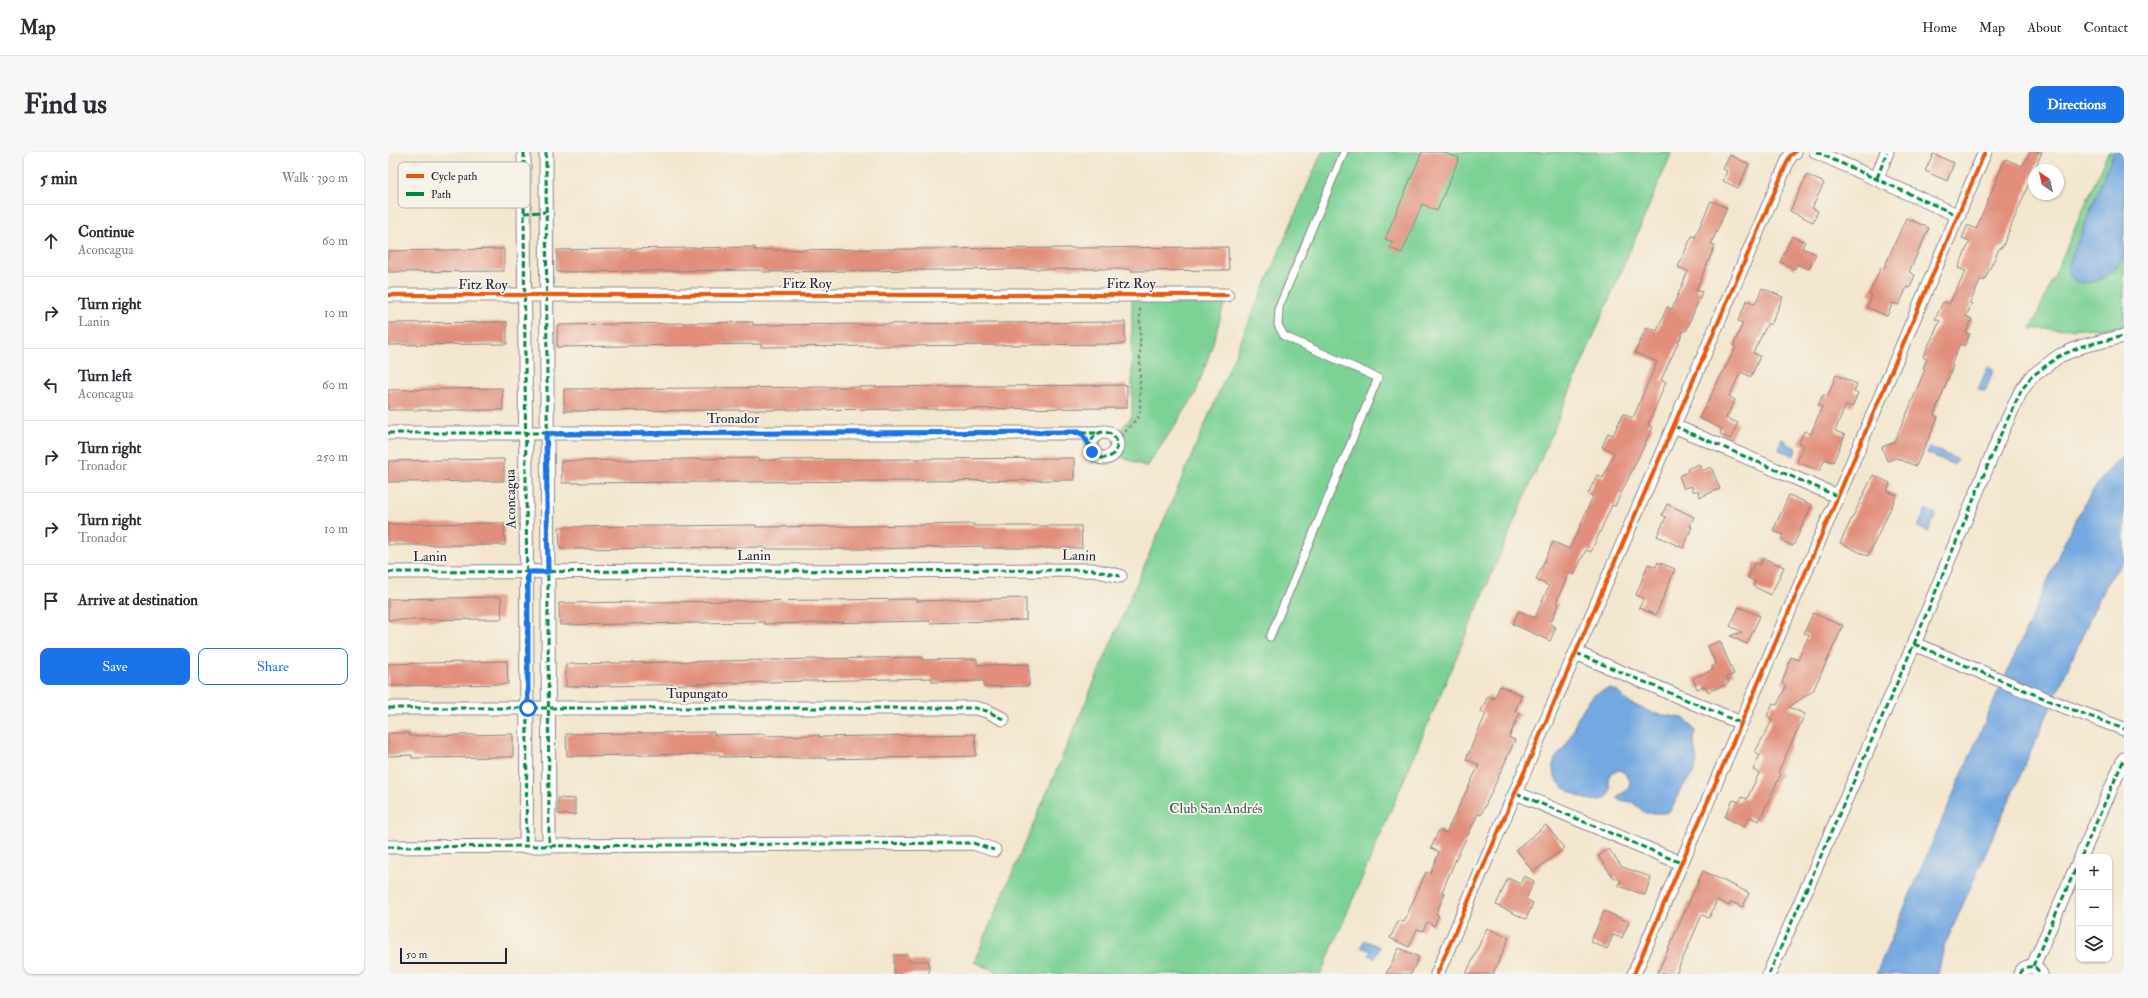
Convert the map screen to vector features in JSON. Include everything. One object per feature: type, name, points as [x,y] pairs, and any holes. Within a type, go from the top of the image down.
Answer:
[{"type":"street","points":[[546,152],[545,212],[549,846]]},
{"type":"street","points":[[1437,974],[1790,156],[1795,152]]},
{"type":"street","points":[[1816,152],[1959,216]]},
{"type":"street","points":[[1877,178],[1887,152]]},
{"type":"street","points":[[1634,974],[1837,496],[1959,216],[1985,152]]},
{"type":"street","name":"Aconcagua","points":[[524,208],[524,434],[528,572],[526,846]]},
{"type":"street","points":[[524,213],[545,212]]},
{"type":"street","name":"Fitz Roy","points":[[388,296],[1226,295]]},
{"type":"street","points":[[1769,974],[1914,644],[1992,453],[2021,391],[2031,377],[2059,356],[2084,346],[2124,336]]},
{"type":"street","points":[[1674,426],[1837,496]]},
{"type":"street","points":[[1079,432],[1086,439],[1098,457],[1107,458],[1114,454],[1117,441]]},
{"type":"street","name":"Tronador","points":[[388,433],[546,434],[1079,432],[1111,434],[1117,441]]},
{"type":"street","points":[[1091,447],[1092,439],[1099,433]]},
{"type":"street","name":"Lanin","points":[[388,572],[1093,570],[1120,576]]},
{"type":"street","points":[[1914,644],[2060,705],[2124,729]]},
{"type":"street","points":[[1576,652],[1741,723]]},
{"type":"street","name":"Tupungato","points":[[388,708],[975,708],[987,711],[1003,719]]},
{"type":"street","points":[[2082,854],[2124,759]]},
{"type":"street","points":[[1516,793],[1681,863]]},
{"type":"street","points":[[388,847],[973,843],[994,850]]},
{"type":"street","points":[[2020,974],[2025,968],[2037,970],[2076,869]]},
{"type":"lane","points":[[1270,637],[1378,378],[1284,336],[1278,325],[1279,307],[1344,152]]},
{"type":"path","points":[[1117,441],[1139,416],[1140,411],[1140,294]]},
{"type":"green space","name":"Club San Andrés","points":[[1322,152],[1672,152],[1321,974],[1002,974],[974,962]]},
{"type":"green space","points":[[2108,152],[2124,152],[2124,328],[2031,329]]},
{"type":"green space","points":[[1132,294],[1227,295],[1212,346],[1195,395],[1147,467],[1114,454],[1117,445],[1115,437],[1132,416]]},
{"type":"water","points":[[2114,152],[2124,152],[2124,253],[2120,263],[2103,278],[2093,282],[2083,283],[2075,281],[2070,275],[2068,266]]},
{"type":"water","points":[[1988,367],[1994,369],[1985,392],[1978,389]]},
{"type":"water","points":[[1781,439],[1797,448],[1794,456],[1779,450]]},
{"type":"water","points":[[1929,447],[1957,459],[1954,465],[1927,453]]},
{"type":"water","points":[[2124,456],[2124,561],[2109,580],[2099,598],[1944,947],[1938,974],[1876,974],[1972,750],[2070,530],[2095,488],[2109,470]]},
{"type":"water","points":[[1926,509],[1936,514],[1928,532],[1918,527]]},
{"type":"water","points":[[1610,689],[1617,691],[1628,702],[1652,713],[1683,718],[1691,724],[1695,732],[1694,745],[1697,761],[1695,771],[1679,792],[1670,811],[1665,813],[1645,813],[1632,802],[1619,800],[1617,797],[1626,791],[1629,787],[1630,781],[1625,773],[1619,770],[1612,772],[1608,778],[1610,789],[1607,797],[1600,800],[1590,800],[1580,797],[1560,784],[1554,775],[1553,765],[1555,760],[1570,738],[1577,720],[1586,704],[1598,693]]},
{"type":"water","points":[[1364,940],[1380,947],[1375,958],[1369,955],[1371,951],[1361,947]]},
{"type":"building","points":[[1422,152],[1443,152],[1459,158],[1437,211],[1422,204],[1402,253],[1390,248],[1393,242],[1385,239]]},
{"type":"building","points":[[2030,152],[2042,152],[2037,164],[2028,164],[2028,186],[2002,248],[2000,247],[1984,281],[1981,279],[1970,303],[1972,304],[1966,316],[1972,319],[1966,333],[1970,334],[1964,346],[1960,344],[1951,365],[1953,366],[1934,415],[1938,417],[1916,466],[1896,458],[1887,461],[1882,447],[1894,442],[1908,411],[1925,369],[1923,368],[1927,359],[1923,357],[1940,321],[1935,319],[1943,302],[1949,304],[1966,271],[1958,268],[1970,241],[1962,238],[1968,225],[1976,229],[2005,159],[2022,166]]},
{"type":"building","points":[[1933,154],[1954,163],[1947,181],[1925,171]]},
{"type":"building","points":[[1730,155],[1749,164],[1738,188],[1723,181],[1727,171],[1723,169]]},
{"type":"building","points":[[1807,175],[1824,183],[1812,208],[1818,211],[1813,222],[1790,211]]},
{"type":"building","points":[[1711,201],[1727,208],[1711,244],[1715,246],[1696,290],[1702,292],[1686,331],[1684,330],[1661,380],[1666,382],[1648,425],[1653,427],[1615,506],[1612,505],[1591,552],[1586,550],[1574,575],[1569,573],[1556,602],[1559,604],[1550,624],[1556,627],[1550,641],[1513,624],[1519,611],[1535,618],[1549,586],[1536,580],[1553,542],[1570,549],[1593,496],[1588,494],[1597,475],[1603,478],[1614,452],[1602,447],[1608,433],[1613,435],[1623,414],[1633,418],[1657,362],[1635,353],[1647,327],[1657,331],[1667,307],[1672,309],[1688,271],[1678,267],[1692,236],[1695,237]]},
{"type":"building","points":[[1906,218],[1929,228],[1909,272],[1915,275],[1910,288],[1907,287],[1899,305],[1893,303],[1887,316],[1867,307],[1872,295],[1869,294],[1881,267],[1884,268]]},
{"type":"building","points":[[1792,236],[1805,241],[1802,248],[1816,254],[1809,269],[1797,264],[1795,269],[1780,262]]},
{"type":"building","points":[[754,247],[754,250],[1228,247],[1229,270],[1131,271],[1131,269],[1023,269],[762,272],[762,270],[557,272],[557,250]]},
{"type":"building","points":[[504,249],[504,271],[388,272],[388,251]]},
{"type":"building","points":[[1762,288],[1783,297],[1771,325],[1768,323],[1753,353],[1760,356],[1751,377],[1741,372],[1729,396],[1735,400],[1726,418],[1738,423],[1730,439],[1720,434],[1722,429],[1699,418],[1736,347],[1733,346],[1743,323],[1738,321],[1747,300],[1755,304]]},
{"type":"building","points":[[507,322],[507,344],[388,345],[388,323]]},
{"type":"building","points":[[753,322],[753,325],[1125,322],[1125,344],[761,347],[761,344],[557,347],[557,325]]},
{"type":"building","points":[[1836,375],[1857,384],[1854,392],[1858,393],[1852,407],[1846,405],[1835,431],[1845,435],[1833,462],[1825,459],[1819,471],[1797,462],[1804,445],[1799,443],[1804,431],[1811,434],[1822,406],[1818,405],[1823,395],[1828,396]]},
{"type":"building","points":[[1127,385],[1127,408],[564,411],[564,389]]},
{"type":"building","points":[[502,388],[503,410],[388,410],[388,390]]},
{"type":"building","points":[[758,458],[758,460],[1074,458],[1074,480],[562,483],[561,461]]},
{"type":"building","points":[[504,459],[504,481],[388,482],[388,461]]},
{"type":"building","points":[[1699,464],[1702,471],[1711,467],[1720,489],[1700,497],[1698,491],[1693,491],[1691,486],[1684,489],[1679,476],[1688,472],[1687,469]]},
{"type":"building","points":[[1873,475],[1890,483],[1887,491],[1897,495],[1868,556],[1840,543]]},
{"type":"building","points":[[1789,495],[1812,505],[1793,546],[1781,540],[1783,535],[1773,531]]},
{"type":"building","points":[[1667,504],[1694,517],[1690,526],[1692,527],[1683,548],[1657,536],[1666,517],[1662,515]]},
{"type":"building","points":[[504,523],[505,545],[388,545],[388,524]]},
{"type":"building","points":[[974,524],[974,526],[1081,526],[1082,548],[983,548],[983,546],[872,549],[764,549],[764,547],[560,549],[559,527],[756,525],[756,527]]},
{"type":"building","points":[[1763,558],[1784,567],[1771,595],[1753,586],[1755,581],[1748,578],[1755,562],[1760,565]]},
{"type":"building","points":[[1658,562],[1675,569],[1656,615],[1639,608],[1644,598],[1636,595],[1648,564],[1656,567]]},
{"type":"building","points":[[501,597],[502,619],[388,620],[388,599]]},
{"type":"building","points":[[1026,598],[1026,620],[930,623],[930,621],[764,624],[764,622],[560,625],[559,603],[917,599],[917,601]]},
{"type":"building","points":[[1739,607],[1760,616],[1747,644],[1730,636],[1742,632],[1730,626]]},
{"type":"building","points":[[1813,613],[1843,626],[1813,691],[1789,707],[1805,714],[1778,772],[1781,774],[1759,821],[1749,817],[1744,827],[1725,817],[1733,800],[1739,802],[1742,797],[1747,799],[1759,773],[1753,770],[1760,755],[1755,752],[1773,719],[1769,720],[1771,718],[1767,716],[1773,703],[1777,705],[1786,686],[1782,683],[1791,657],[1798,660],[1809,635],[1804,633]]},
{"type":"building","points":[[1720,641],[1734,674],[1727,677],[1729,683],[1708,692],[1705,686],[1697,689],[1693,678],[1713,670],[1712,666],[1716,665],[1708,646]]},
{"type":"building","points":[[923,657],[923,660],[977,659],[977,665],[1029,664],[1029,686],[984,687],[984,681],[932,682],[932,678],[566,687],[566,664]]},
{"type":"building","points":[[507,661],[508,684],[388,686],[388,664]]},
{"type":"building","points":[[1500,686],[1522,695],[1515,711],[1520,713],[1509,737],[1515,740],[1481,815],[1478,814],[1456,859],[1442,892],[1445,893],[1436,914],[1439,915],[1434,926],[1427,922],[1423,931],[1417,929],[1409,947],[1390,938],[1399,920],[1404,922],[1426,872],[1430,874],[1439,852],[1431,848],[1439,830],[1446,833],[1479,765],[1466,759],[1486,714],[1481,711],[1488,696],[1494,699]]},
{"type":"building","points":[[714,732],[714,735],[819,735],[819,737],[975,734],[976,756],[826,759],[775,758],[774,756],[720,757],[720,754],[567,756],[566,734]]},
{"type":"building","points":[[388,733],[409,733],[409,736],[513,734],[513,757],[412,758],[412,755],[388,756]]},
{"type":"building","points":[[558,798],[575,799],[575,815],[558,814]]},
{"type":"building","points":[[1546,825],[1564,848],[1533,872],[1516,849]]},
{"type":"building","points":[[1609,849],[1622,867],[1651,877],[1645,895],[1619,886],[1621,880],[1613,877],[1598,856]]},
{"type":"building","points":[[1703,871],[1749,893],[1743,907],[1731,902],[1729,906],[1717,900],[1709,918],[1702,915],[1676,974],[1657,974]]},
{"type":"building","points":[[1524,876],[1534,881],[1526,899],[1533,903],[1526,919],[1496,905],[1508,878],[1520,884]]},
{"type":"building","points":[[1604,911],[1629,922],[1622,938],[1613,935],[1607,949],[1591,942]]},
{"type":"building","points":[[1487,928],[1509,938],[1493,974],[1466,974]]},
{"type":"building","points":[[1399,948],[1419,957],[1411,974],[1386,974]]},
{"type":"building","points":[[894,955],[908,955],[908,961],[929,961],[929,974],[894,974]]},
{"type":"marked path","points":[[524,152],[524,162]]},
{"type":"marked path","points":[[546,152],[549,846]]},
{"type":"marked path","points":[[1816,152],[1959,216]]},
{"type":"marked path","points":[[1877,178],[1887,152]]},
{"type":"marked path","points":[[524,208],[527,673],[526,846]]},
{"type":"marked path","points":[[524,213],[545,212]]},
{"type":"marked path","points":[[1769,974],[1914,644],[1999,438],[2021,391],[2031,377],[2059,356],[2083,346],[2124,336]]},
{"type":"marked path","points":[[1674,426],[1837,496]]},
{"type":"marked path","points":[[1104,432],[1113,436],[1117,445],[1113,454],[1104,458],[1095,454],[1091,445],[1095,436],[1104,432]]},
{"type":"marked path","points":[[388,433],[1099,433]]},
{"type":"marked path","points":[[388,572],[1093,570],[1120,576]]},
{"type":"marked path","points":[[1914,644],[2060,705],[2124,729]]},
{"type":"marked path","points":[[1576,653],[1741,723]]},
{"type":"marked path","points":[[388,708],[975,708],[987,711],[1003,719]]},
{"type":"marked path","points":[[2082,854],[2124,759]]},
{"type":"marked path","points":[[1516,793],[1681,863]]},
{"type":"marked path","points":[[388,847],[973,843],[994,850]]},
{"type":"marked path","points":[[2033,966],[2076,868]]},
{"type":"marked path","points":[[2020,974],[2026,967],[2036,968],[2041,974]]},
{"type":"cycle path","points":[[1437,974],[1790,156],[1795,152]]},
{"type":"cycle path","points":[[1634,974],[1985,152]]},
{"type":"cycle path","points":[[388,295],[1227,295]]},
{"type":"route","points":[[528,708],[528,572],[548,572],[546,434],[1079,432],[1086,439],[1092,452]]}]
